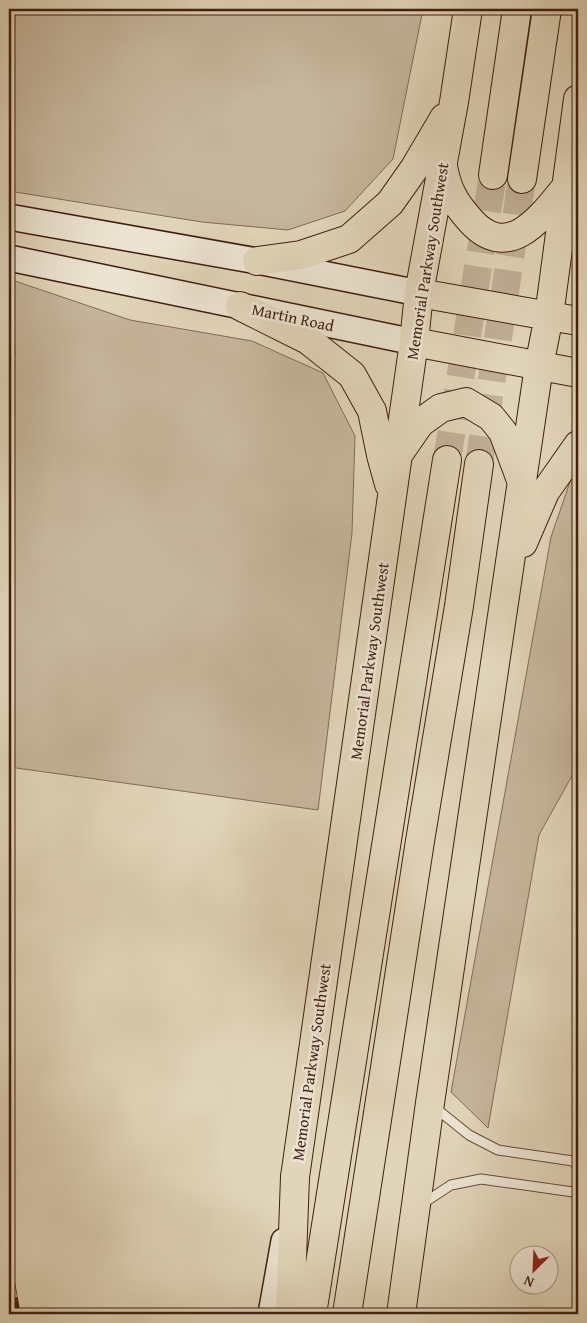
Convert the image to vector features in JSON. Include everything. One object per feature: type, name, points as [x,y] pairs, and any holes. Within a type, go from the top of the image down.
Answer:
[{"type":"main road","name":"Memorial Parkway Southwest","points":[[271,1314],[295,1177],[414,342],[419,293],[454,102],[468,9]]},
{"type":"main road","points":[[493,175],[517,9]]},
{"type":"main road","points":[[522,180],[547,9]]},
{"type":"main road","points":[[401,1314],[430,1103],[539,366],[571,188],[578,99]]},
{"type":"main road","points":[[257,261],[301,255],[349,239],[390,204],[414,169],[454,102]]},
{"type":"main road","points":[[442,165],[446,185],[460,208],[474,225],[492,237],[507,238],[523,232],[541,218],[571,188]]},
{"type":"main road","points":[[9,217],[578,321]]},
{"type":"main road","name":"Martin Road","points":[[9,258],[414,342],[578,373]]},
{"type":"main road","points":[[240,306],[308,340],[352,375],[372,411],[392,495]]},
{"type":"main road","points":[[398,455],[420,423],[441,408],[466,402],[491,416],[504,432],[522,484]]},
{"type":"main road","points":[[509,574],[545,492],[578,445]]},
{"type":"main road","points":[[312,1314],[447,460]]},
{"type":"main road","points":[[347,1314],[420,841],[459,606],[479,464]]},
{"type":"main road","points":[[290,1314],[295,1177]]},
{"type":"lane","points":[[430,1103],[469,1135],[498,1150],[573,1161],[578,1167]]},
{"type":"lane","points":[[416,1208],[451,1184],[481,1179],[574,1192],[578,1187]]},
{"type":"shaded area","points":[[9,9],[423,9],[393,159],[345,211],[288,230],[202,222],[9,191]]},
{"type":"shaded area","points":[[9,279],[130,320],[252,341],[323,373],[355,436],[352,533],[318,810],[9,767],[9,368],[15,354],[13,327],[9,317]]},
{"type":"shaded area","points":[[578,469],[578,765],[539,835],[488,1128],[451,1092],[551,537],[573,473]]},
{"type":"tunnel","points":[[447,460],[493,175]]},
{"type":"tunnel","points":[[479,464],[522,179]]},
{"type":"railway","points":[[9,1265],[18,1314]]}]
